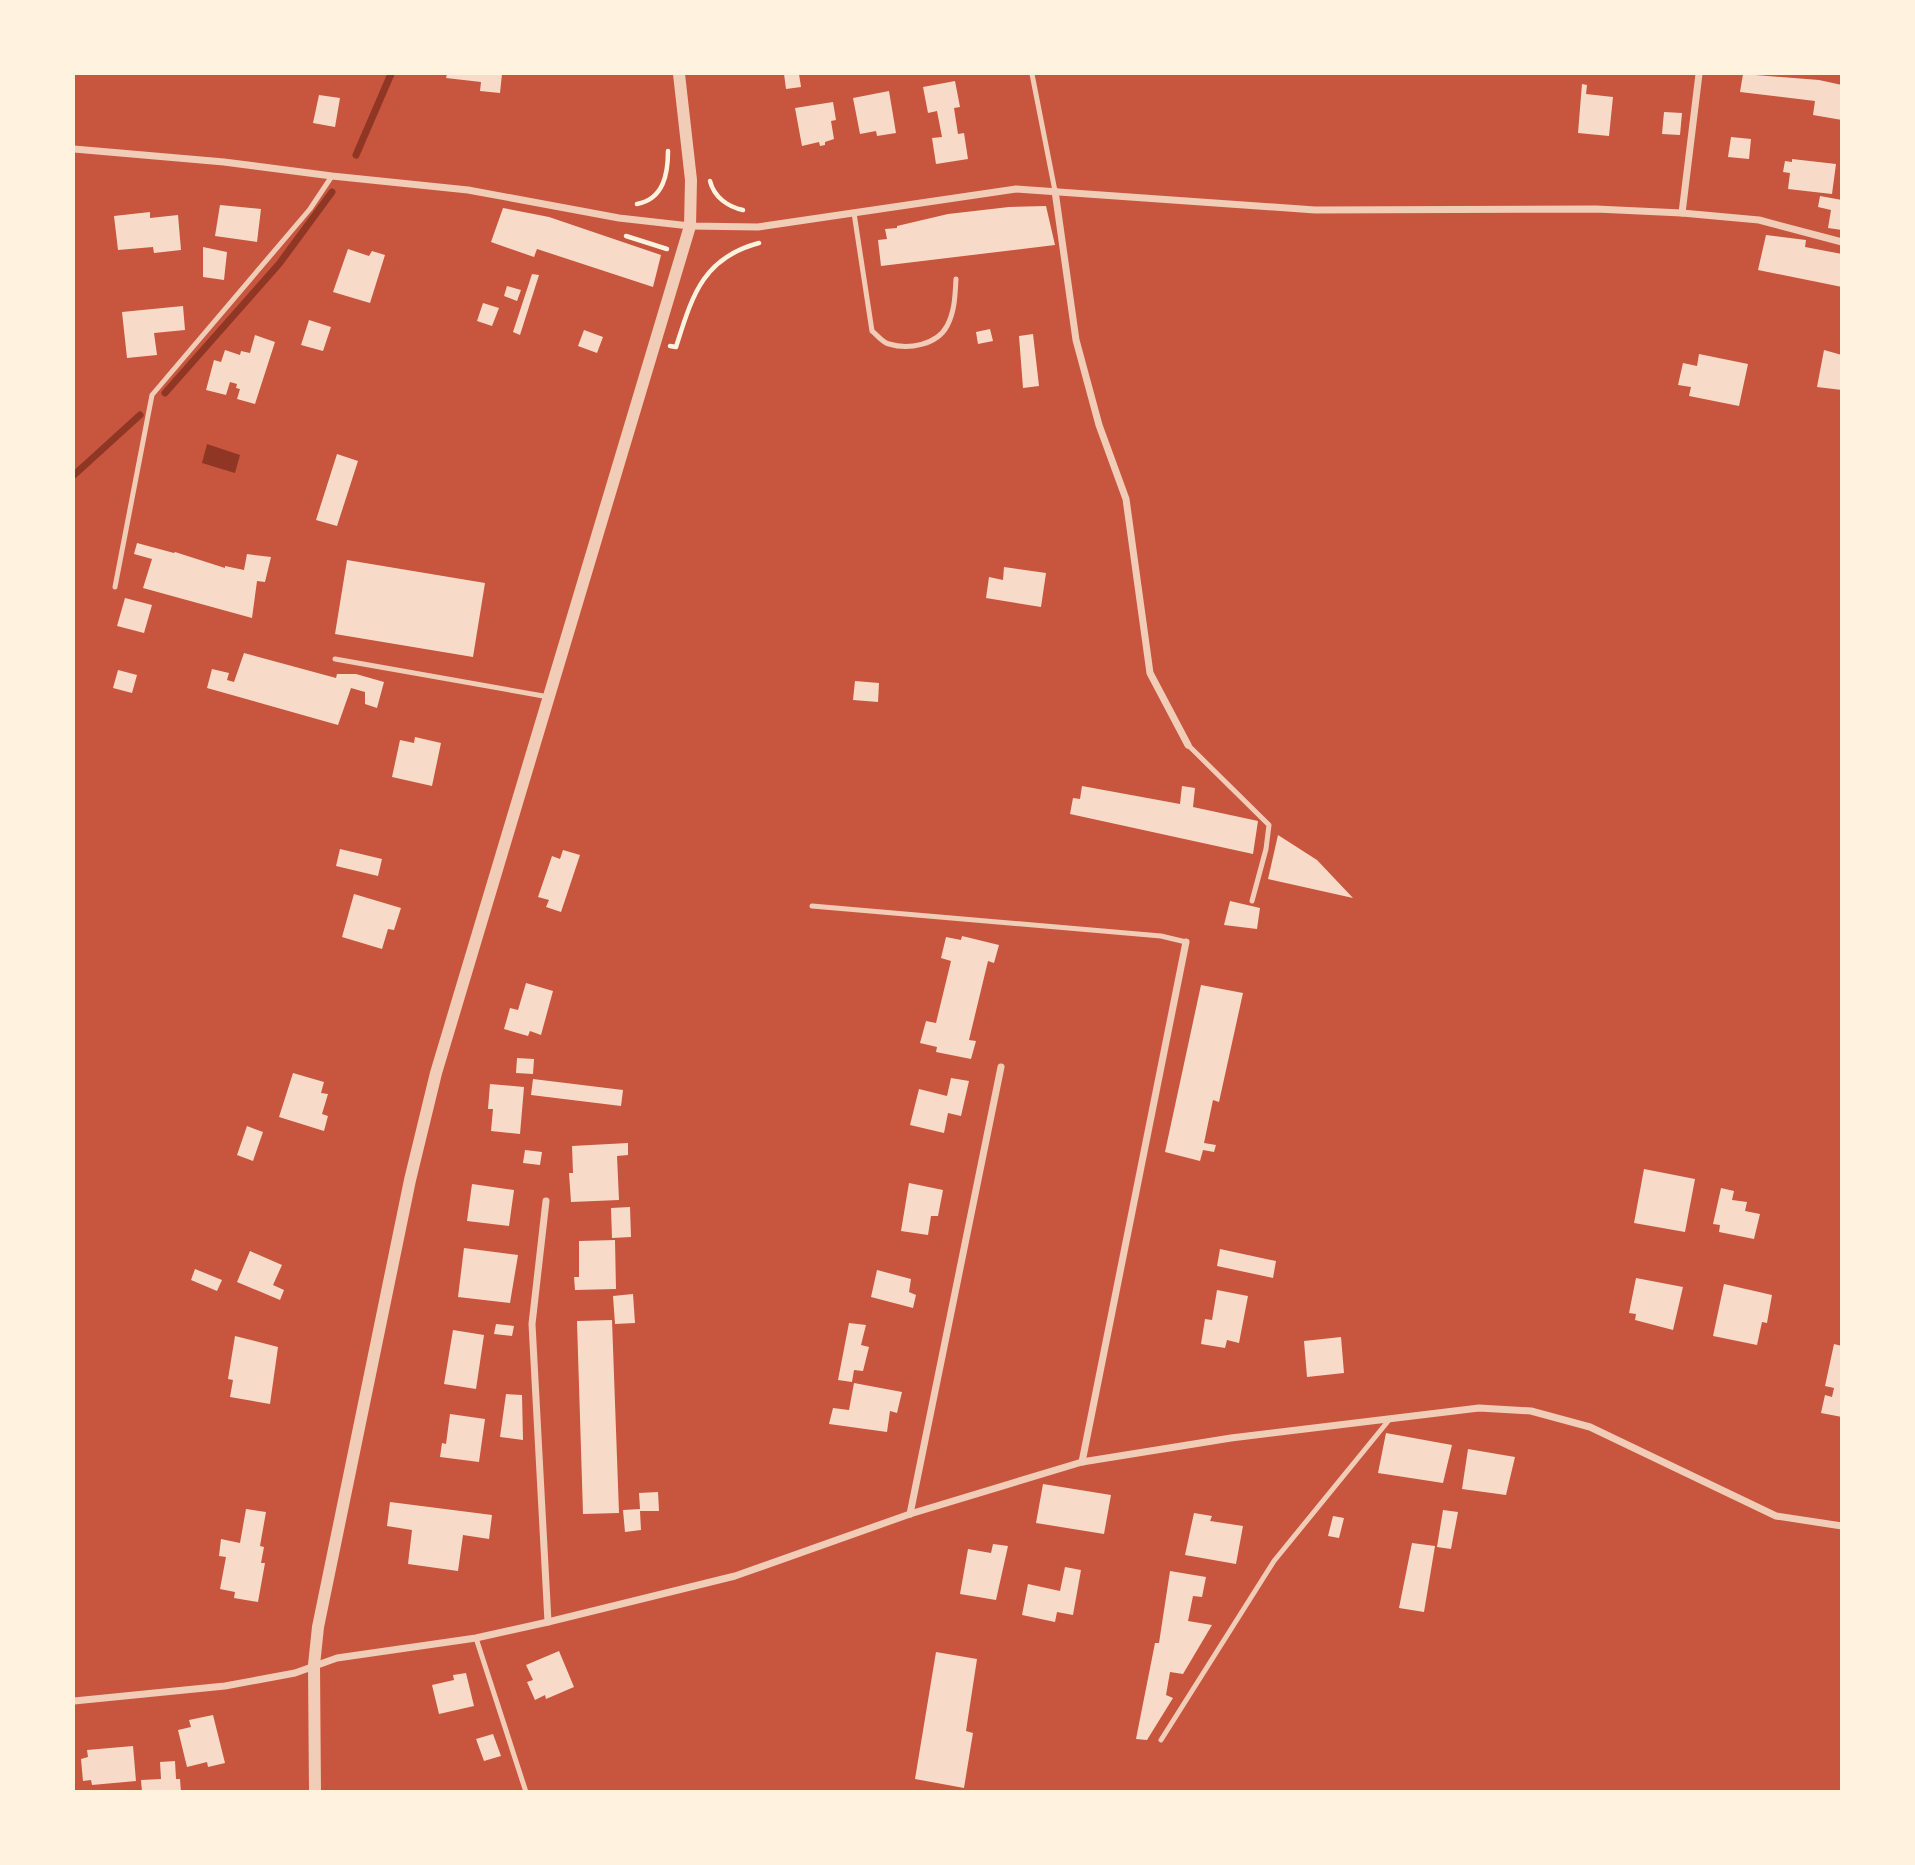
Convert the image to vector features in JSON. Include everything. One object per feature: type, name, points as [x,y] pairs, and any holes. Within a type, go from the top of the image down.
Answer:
[{"type":"street","points":[[315,1791],[314,1665],[318,1627],[410,1180],[436,1073],[690,226],[691,180],[679,74]]},
{"type":"street","points":[[1682,214],[1699,74]]},
{"type":"street","points":[[74,149],[224,162],[468,190],[620,218],[690,226],[758,227],[1016,189],[1315,210],[1596,209],[1682,214],[1759,220],[1842,242]]},
{"type":"street","points":[[1055,191],[1076,340],[1099,425],[1126,499],[1150,673],[1188,746]]},
{"type":"street","points":[[1082,1462],[1186,942]]},
{"type":"street","points":[[910,1514],[1001,1067]]},
{"type":"street","points":[[546,1201],[532,1324],[548,1622]]},
{"type":"street","points":[[74,1701],[225,1686],[295,1673],[337,1658],[476,1638],[548,1622],[734,1576],[910,1514],[1082,1462],[1231,1438],[1479,1408],[1531,1411],[1590,1427],[1776,1516],[1842,1526]]},
{"type":"lane","points":[[1032,74],[1055,191]]},
{"type":"lane","points":[[115,587],[152,395],[310,209],[332,176]]},
{"type":"lane","points":[[854,213],[872,331],[887,344],[909,346],[930,343],[946,329],[954,309],[956,279]]},
{"type":"lane","points":[[335,659],[549,697]]},
{"type":"lane","points":[[1188,746],[1269,825],[1266,849],[1252,901]]},
{"type":"lane","points":[[812,906],[1161,936],[1186,942]]},
{"type":"lane","points":[[1161,1740],[1274,1562],[1389,1420]]},
{"type":"lane","points":[[476,1638],[526,1791]]},
{"type":"path","points":[[635,204],[646,202],[662,187],[668,167],[668,144]]},
{"type":"path","points":[[708,174],[712,188],[721,201],[733,208],[750,211]]},
{"type":"path","points":[[616,233],[669,250],[671,256]]},
{"type":"path","points":[[676,347],[694,293],[702,279],[718,261],[745,247],[770,240]]},
{"type":"shaded area","points":[[207,444],[240,455],[235,473],[202,463]]},
{"type":"building","points":[[447,74],[502,74],[500,93],[480,91],[481,82],[446,78]]},
{"type":"building","points":[[784,74],[799,74],[801,87],[786,89]]},
{"type":"building","points":[[1743,74],[1819,80],[1842,85],[1842,120],[1813,115],[1815,101],[1740,92]]},
{"type":"building","points":[[955,81],[960,107],[954,108],[958,134],[964,133],[968,159],[936,164],[932,138],[942,137],[937,111],[928,113],[923,87]]},
{"type":"building","points":[[1582,84],[1587,85],[1586,94],[1613,97],[1609,136],[1578,133]]},
{"type":"building","points":[[889,91],[896,133],[877,136],[876,131],[860,134],[853,98]]},
{"type":"building","points":[[319,95],[340,98],[335,127],[313,123]]},
{"type":"building","points":[[833,102],[836,120],[831,121],[834,139],[825,142],[825,145],[820,146],[819,142],[802,146],[795,108]]},
{"type":"building","points":[[1664,112],[1682,113],[1680,135],[1662,134]]},
{"type":"building","points":[[1731,137],[1751,139],[1749,159],[1728,157]]},
{"type":"building","points":[[1792,159],[1836,164],[1832,194],[1788,189],[1790,173],[1783,172],[1785,161],[1792,162]]},
{"type":"building","points":[[1820,196],[1842,200],[1842,230],[1828,228],[1831,210],[1818,207]]},
{"type":"building","points":[[220,205],[261,209],[257,242],[215,236]]},
{"type":"building","points":[[1046,206],[1055,245],[881,266],[878,240],[887,239],[885,229],[948,214]]},
{"type":"building","points":[[503,208],[549,217],[661,255],[653,287],[537,249],[534,257],[491,242]]},
{"type":"building","points":[[150,212],[150,218],[178,215],[181,250],[154,253],[153,247],[118,250],[114,216]]},
{"type":"building","points":[[1766,235],[1806,240],[1805,247],[1842,254],[1842,287],[1758,270]]},
{"type":"building","points":[[203,247],[227,252],[224,280],[203,277]]},
{"type":"building","points":[[348,249],[369,256],[372,251],[385,255],[370,303],[333,292]]},
{"type":"building","points":[[532,274],[539,275],[520,335],[513,332]]},
{"type":"building","points":[[507,286],[521,290],[517,301],[504,296]]},
{"type":"building","points":[[483,303],[499,308],[492,326],[477,321]]},
{"type":"building","points":[[183,306],[185,330],[154,333],[157,355],[127,358],[122,312]]},
{"type":"building","points":[[309,320],[331,327],[323,351],[301,345]]},
{"type":"building","points":[[990,329],[993,341],[978,344],[976,332]]},
{"type":"building","points":[[584,330],[603,337],[597,353],[578,346]]},
{"type":"building","points":[[1033,334],[1039,386],[1023,388],[1019,336]]},
{"type":"building","points":[[255,335],[275,342],[255,404],[237,399],[240,389],[236,388],[237,384],[230,382],[226,395],[206,390],[214,360],[221,362],[225,350],[240,355],[241,351],[250,353]]},
{"type":"building","points":[[1824,350],[1842,355],[1842,390],[1817,387]]},
{"type":"building","points":[[1699,354],[1748,364],[1739,406],[1689,396],[1691,387],[1678,385],[1683,363],[1697,366]]},
{"type":"building","points":[[337,454],[358,461],[337,526],[316,520]]},
{"type":"building","points":[[137,543],[225,568],[244,570],[247,554],[271,557],[265,582],[257,581],[252,618],[143,588],[152,559],[134,554]]},
{"type":"building","points":[[347,560],[485,583],[473,657],[335,634]]},
{"type":"building","points":[[1004,567],[1046,573],[1041,607],[986,598],[989,577],[1003,580]]},
{"type":"building","points":[[125,598],[152,605],[144,633],[117,626]]},
{"type":"building","points":[[244,653],[336,678],[337,674],[356,674],[384,682],[377,708],[365,704],[365,692],[351,688],[338,725],[207,688],[212,669],[229,673],[227,680],[234,682]]},
{"type":"building","points":[[118,670],[137,675],[132,693],[113,688]]},
{"type":"building","points":[[855,681],[879,683],[878,702],[853,700]]},
{"type":"building","points":[[415,737],[441,743],[432,786],[392,777],[400,740],[414,743]]},
{"type":"building","points":[[1082,786],[1180,804],[1182,786],[1195,788],[1193,807],[1258,821],[1253,854],[1070,814],[1073,798],[1080,799]]},
{"type":"building","points":[[1278,835],[1317,860],[1353,898],[1268,879]]},
{"type":"building","points":[[340,849],[382,859],[378,876],[336,866]]},
{"type":"building","points":[[563,850],[580,855],[561,912],[546,907],[549,900],[538,897],[552,856],[560,859]]},
{"type":"building","points":[[354,894],[401,908],[394,930],[388,929],[382,949],[342,937]]},
{"type":"building","points":[[1230,901],[1260,908],[1257,929],[1224,925]]},
{"type":"building","points":[[962,936],[999,945],[994,963],[988,961],[969,1040],[976,1041],[971,1059],[936,1052],[937,1047],[920,1043],[926,1021],[936,1023],[951,961],[941,958],[946,937],[961,940]]},
{"type":"building","points":[[526,983],[553,991],[541,1035],[530,1031],[528,1036],[504,1029],[510,1008],[518,1010]]},
{"type":"building","points":[[1201,985],[1243,993],[1219,1102],[1213,1100],[1204,1143],[1216,1145],[1214,1152],[1203,1150],[1200,1161],[1165,1152]]},
{"type":"building","points":[[517,1058],[534,1059],[533,1074],[516,1073]]},
{"type":"building","points":[[293,1073],[324,1082],[321,1093],[328,1094],[322,1114],[328,1116],[324,1131],[279,1117]]},
{"type":"building","points":[[951,1078],[969,1081],[961,1116],[948,1113],[944,1133],[910,1125],[919,1089],[947,1096]]},
{"type":"building","points":[[533,1079],[623,1090],[621,1106],[531,1095]]},
{"type":"building","points":[[490,1084],[524,1087],[520,1134],[491,1131],[493,1109],[488,1109]]},
{"type":"building","points":[[247,1126],[263,1132],[253,1161],[237,1155]]},
{"type":"building","points":[[628,1143],[628,1155],[617,1156],[619,1200],[571,1202],[569,1173],[573,1173],[572,1146]]},
{"type":"building","points":[[525,1150],[542,1152],[540,1165],[523,1163]]},
{"type":"building","points":[[1644,1169],[1695,1179],[1685,1232],[1634,1223]]},
{"type":"building","points":[[909,1183],[943,1190],[938,1216],[931,1216],[928,1235],[901,1231]]},
{"type":"building","points":[[472,1184],[514,1190],[509,1226],[467,1221]]},
{"type":"building","points":[[1721,1188],[1734,1191],[1732,1200],[1747,1202],[1745,1211],[1760,1214],[1754,1239],[1719,1232],[1720,1225],[1713,1224]]},
{"type":"building","points":[[630,1207],[631,1237],[612,1238],[611,1208]]},
{"type":"building","points":[[615,1240],[616,1289],[575,1290],[574,1277],[579,1277],[579,1241]]},
{"type":"building","points":[[464,1248],[518,1255],[510,1303],[458,1297]]},
{"type":"building","points":[[1220,1249],[1276,1261],[1273,1278],[1217,1266]]},
{"type":"building","points":[[250,1251],[282,1265],[273,1285],[284,1290],[280,1300],[237,1282]]},
{"type":"building","points":[[195,1269],[222,1280],[217,1291],[191,1280]]},
{"type":"building","points":[[877,1270],[911,1279],[909,1292],[916,1295],[913,1308],[871,1297]]},
{"type":"building","points":[[1636,1278],[1683,1287],[1673,1330],[1635,1320],[1636,1314],[1629,1313]]},
{"type":"building","points":[[1724,1284],[1772,1295],[1767,1323],[1762,1322],[1757,1345],[1713,1336]]},
{"type":"building","points":[[1217,1290],[1248,1296],[1239,1343],[1227,1340],[1225,1348],[1201,1344],[1205,1319],[1212,1320]]},
{"type":"building","points":[[633,1294],[635,1323],[615,1324],[613,1296]]},
{"type":"building","points":[[612,1320],[619,1513],[583,1514],[577,1321]]},
{"type":"building","points":[[849,1323],[866,1325],[861,1345],[869,1347],[863,1371],[854,1370],[852,1382],[838,1380]]},
{"type":"building","points":[[496,1324],[514,1326],[512,1336],[494,1334]]},
{"type":"building","points":[[453,1330],[484,1335],[476,1389],[444,1384]]},
{"type":"building","points":[[235,1336],[278,1347],[270,1404],[230,1397],[233,1380],[228,1379]]},
{"type":"building","points":[[1341,1337],[1344,1373],[1307,1377],[1304,1341]]},
{"type":"building","points":[[1834,1344],[1842,1346],[1842,1417],[1821,1413],[1825,1395],[1832,1397],[1834,1388],[1825,1386]]},
{"type":"building","points":[[854,1383],[902,1392],[897,1413],[890,1411],[887,1432],[829,1424],[833,1408],[849,1410]]},
{"type":"building","points":[[506,1394],[522,1395],[523,1440],[500,1437]]},
{"type":"building","points":[[450,1414],[485,1419],[479,1462],[440,1457],[442,1443],[446,1444]]},
{"type":"building","points":[[1386,1433],[1452,1445],[1443,1483],[1378,1473]]},
{"type":"building","points":[[1468,1449],[1515,1457],[1506,1495],[1462,1489]]},
{"type":"building","points":[[1043,1484],[1111,1495],[1104,1534],[1036,1523]]},
{"type":"building","points":[[658,1492],[659,1511],[640,1511],[641,1530],[625,1532],[623,1510],[640,1509],[639,1493]]},
{"type":"building","points":[[390,1502],[492,1515],[489,1539],[463,1535],[458,1571],[408,1564],[412,1530],[387,1526]]},
{"type":"building","points":[[246,1509],[266,1512],[260,1546],[264,1547],[261,1563],[265,1563],[258,1602],[234,1598],[235,1592],[220,1589],[226,1557],[219,1556],[221,1539],[240,1543]]},
{"type":"building","points":[[1443,1510],[1458,1512],[1451,1549],[1437,1547]]},
{"type":"building","points":[[1194,1513],[1212,1516],[1210,1521],[1243,1526],[1236,1564],[1185,1555]]},
{"type":"building","points":[[1333,1516],[1344,1518],[1339,1538],[1328,1536]]},
{"type":"building","points":[[1412,1543],[1435,1546],[1424,1612],[1399,1608]]},
{"type":"building","points":[[993,1544],[1008,1546],[996,1600],[960,1594],[968,1549],[991,1553]]},
{"type":"building","points":[[1065,1567],[1081,1570],[1073,1615],[1057,1612],[1055,1622],[1022,1615],[1028,1584],[1060,1591]]},
{"type":"building","points":[[1170,1571],[1206,1577],[1202,1597],[1193,1596],[1188,1621],[1212,1625],[1183,1674],[1170,1672],[1166,1695],[1173,1698],[1147,1740],[1136,1739],[1155,1643],[1159,1643]]},
{"type":"building","points":[[559,1651],[574,1687],[546,1699],[545,1695],[535,1700],[527,1682],[533,1680],[526,1665]]},
{"type":"building","points":[[936,1652],[977,1659],[966,1731],[973,1733],[964,1788],[915,1779]]},
{"type":"building","points":[[466,1673],[474,1706],[439,1714],[432,1685],[454,1680],[453,1675]]},
{"type":"building","points":[[213,1715],[225,1763],[208,1767],[207,1762],[187,1767],[178,1730],[191,1727],[189,1720]]},
{"type":"building","points":[[493,1734],[501,1756],[484,1761],[476,1739]]},
{"type":"building","points":[[133,1746],[136,1781],[92,1785],[91,1780],[83,1781],[81,1759],[88,1757],[87,1750]]},
{"type":"building","points":[[175,1761],[176,1779],[180,1779],[181,1792],[142,1792],[141,1780],[161,1779],[160,1762]]},
{"type":"waterway","points":[[356,155],[391,74]]},
{"type":"waterway","points":[[165,393],[279,264],[332,192]]},
{"type":"waterway","points":[[74,475],[140,415]]}]
